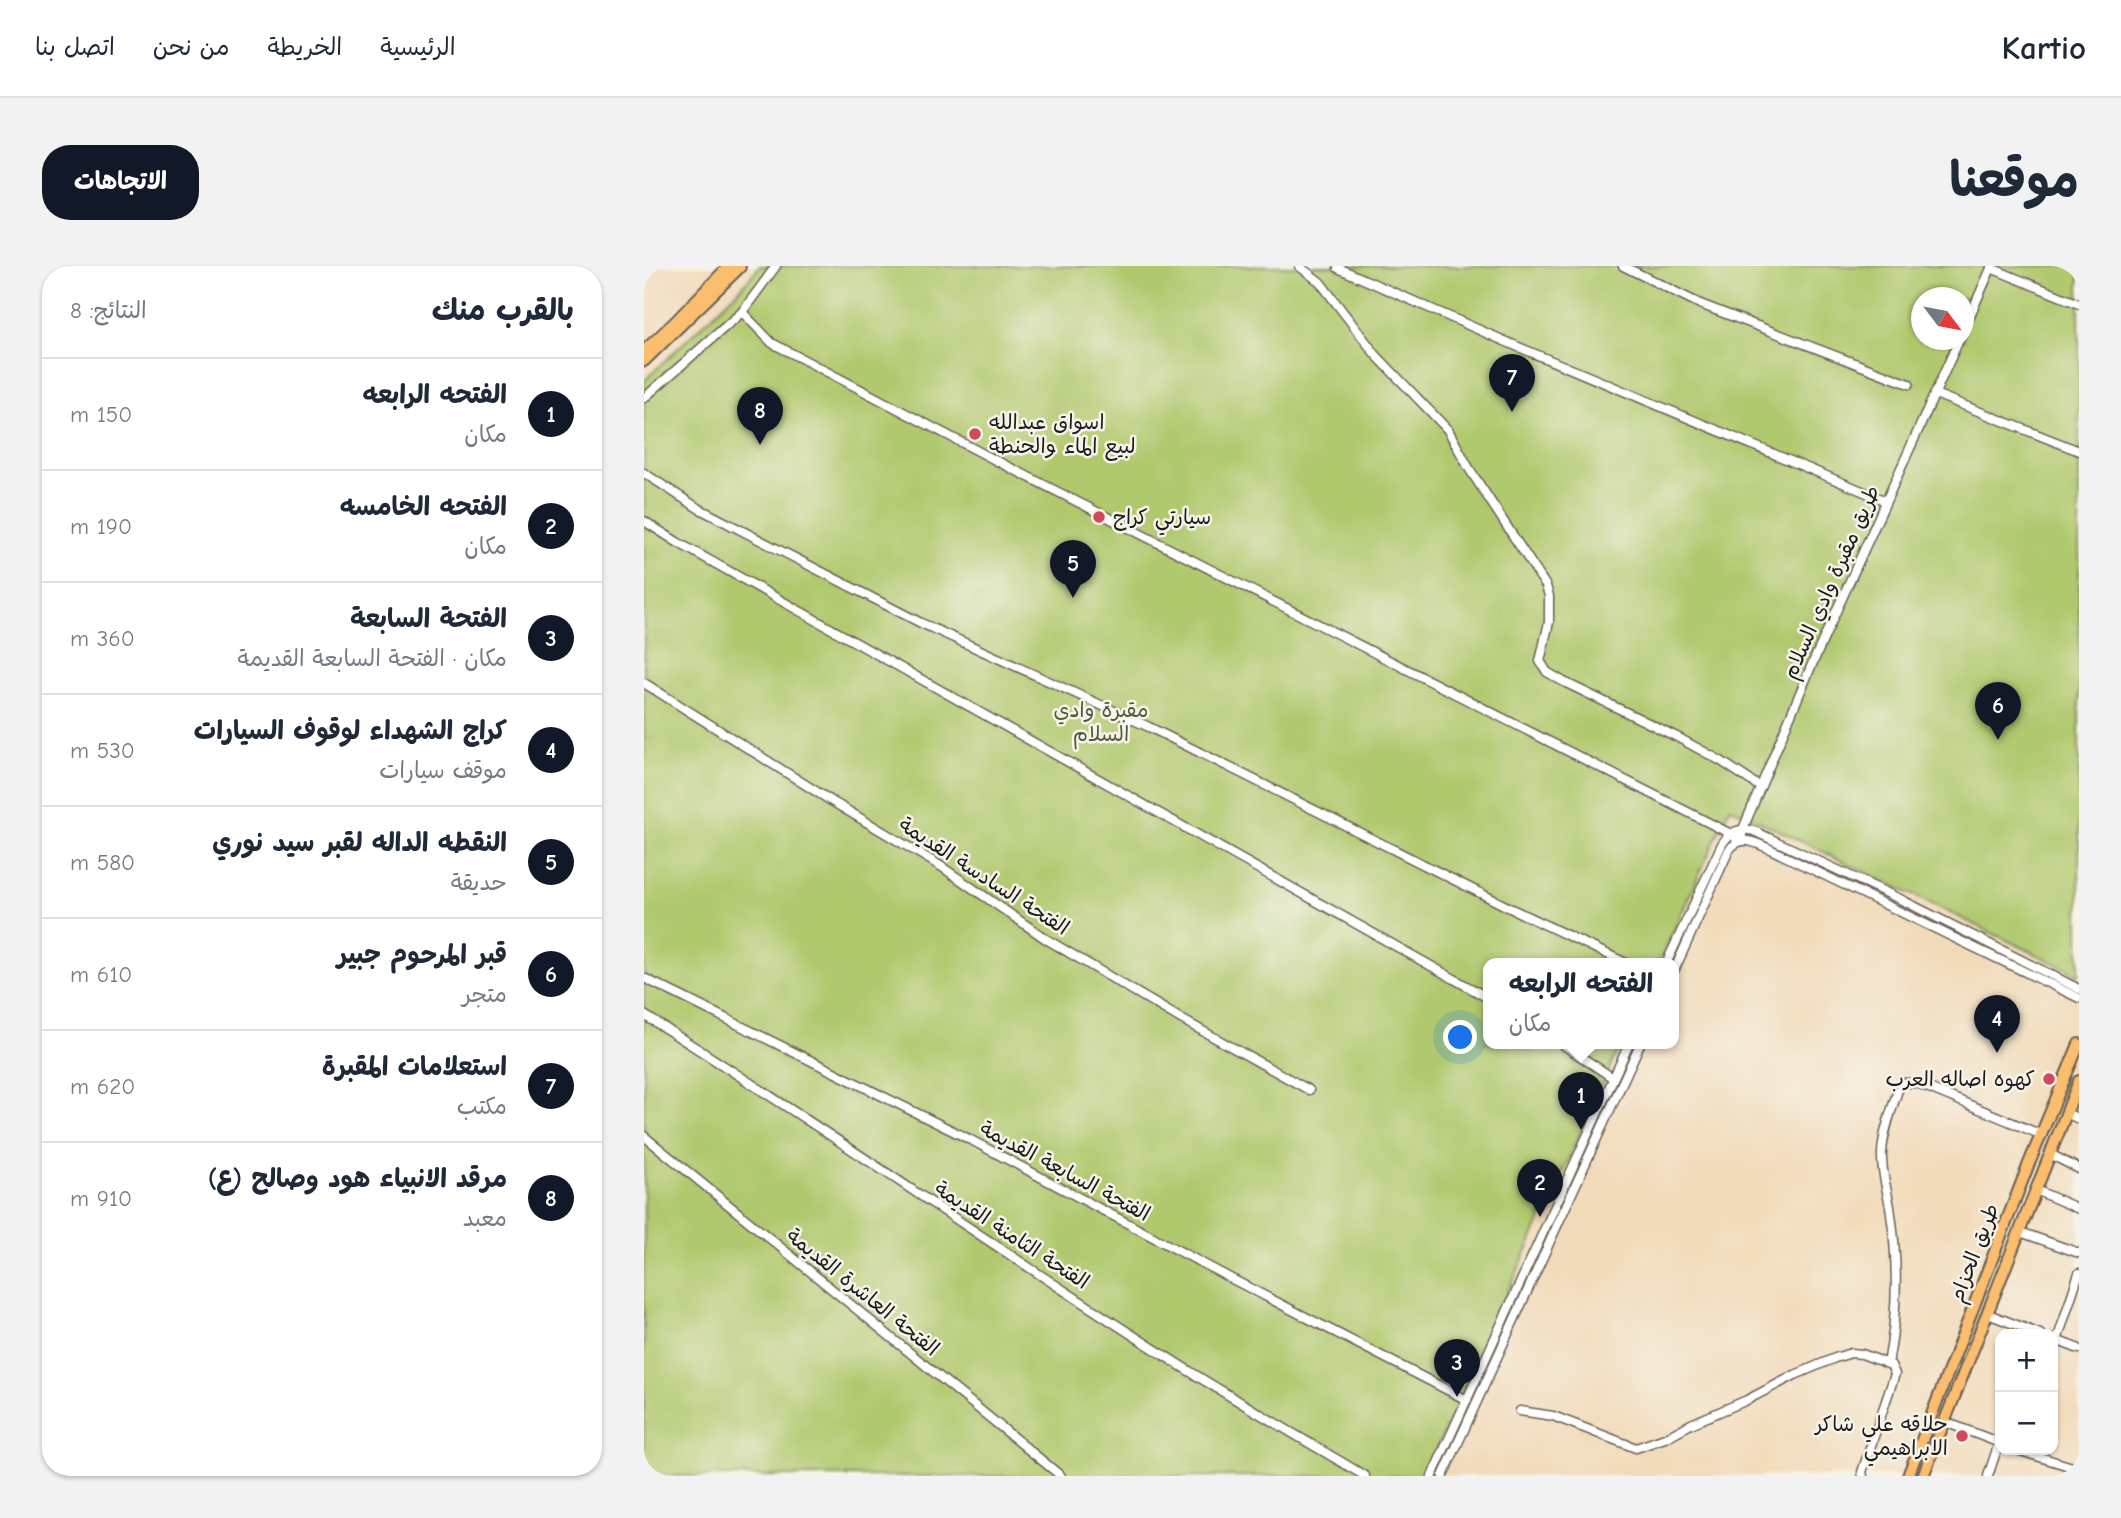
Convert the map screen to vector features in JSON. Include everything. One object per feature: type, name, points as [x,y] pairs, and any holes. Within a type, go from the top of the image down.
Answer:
[{"type":"main road","points":[[644,351],[729,266]]},
{"type":"main road","points":[[644,361],[740,267]]},
{"type":"main road","name":"طريق الحزام","points":[[1910,1472],[1978,1294],[2079,1044]]},
{"type":"main road","name":"طريق الحزام","points":[[1924,1475],[2079,1081]]},
{"type":"main road","points":[[1990,1265],[1993,1275],[2004,1274]]},
{"type":"main road","points":[[1978,1294],[1987,1289],[1994,1297]]},
{"type":"main road","points":[[1910,1472],[1924,1475]]},
{"type":"street","points":[[644,398],[742,312],[776,266]]},
{"type":"street","points":[[1299,266],[1320,282],[1376,355],[1448,430],[1470,470],[1546,586],[1549,596],[1549,622],[1540,661],[1543,668],[1564,682],[1699,749],[1760,787]]},
{"type":"street","points":[[1623,266],[1700,304],[1909,384]]},
{"type":"street","points":[[1974,307],[1992,267],[2079,304]]},
{"type":"street","points":[[1338,268],[1516,346],[1886,501]]},
{"type":"street","points":[[742,312],[772,343],[1731,834],[1740,841]]},
{"type":"street","name":"طريق مقبرة وادي السلام","points":[[1740,841],[1796,700],[1955,350]]},
{"type":"street","points":[[1935,394],[2079,451]]},
{"type":"street","points":[[644,473],[698,508],[921,623],[1149,727],[1615,958]]},
{"type":"street","points":[[644,521],[1483,995]]},
{"type":"street","name":"الفتحة السادسة القديمة","points":[[644,683],[942,867],[1046,939],[1310,1090]]},
{"type":"street","points":[[1669,958],[1722,844],[1731,834],[1743,829],[1754,831],[1915,906],[2079,989]]},
{"type":"street","points":[[1679,960],[1728,850],[1740,841],[1751,841],[2079,998]]},
{"type":"street","points":[[1897,909],[1902,900]]},
{"type":"street","points":[[1910,915],[1915,906]]},
{"type":"street","name":"الفتحة السابعة القديمة","points":[[644,978],[971,1140],[1467,1400]]},
{"type":"street","name":"الفتحة الثامنة القديمة","points":[[644,1015],[1172,1361],[1365,1476]]},
{"type":"street","points":[[1570,1049],[1613,1078]]},
{"type":"street","points":[[1432,1476],[1626,1049]]},
{"type":"street","points":[[1443,1476],[1637,1049]]},
{"type":"street","points":[[1620,1062],[1625,1061],[1630,1065]]},
{"type":"street","points":[[1888,1364],[1894,1334],[1896,1297],[1892,1231],[1882,1169],[1882,1149],[1898,1090],[1903,1083],[1917,1083],[2042,1135]]},
{"type":"street","points":[[2066,1113],[2079,1119]]},
{"type":"street","name":"الفتحة العاشرة القديمة","points":[[644,1136],[1061,1476]]},
{"type":"street","points":[[2050,1154],[2079,1168]]},
{"type":"street","points":[[2036,1190],[2079,1209]]},
{"type":"street","points":[[1545,1227],[1550,1232],[1555,1232]]},
{"type":"street","points":[[2020,1232],[2079,1253]]},
{"type":"street","points":[[1536,1248],[1540,1247],[1546,1251]]},
{"type":"street","points":[[2058,1332],[2079,1273]]},
{"type":"street","points":[[1988,1314],[2026,1329]]},
{"type":"street","points":[[2058,1341],[2079,1349]]},
{"type":"street","points":[[1520,1411],[1553,1416],[1636,1448],[1665,1438],[1835,1358],[1851,1353],[1862,1354],[1892,1365],[1895,1374],[1862,1472],[1863,1476]]},
{"type":"street","points":[[1945,1422],[1995,1440]]},
{"type":"street","points":[[1988,1476],[1995,1455]]},
{"type":"street","points":[[2033,1455],[2079,1470],[2077,1476]]},
{"type":"green space","name":"مقبرة وادي السلام","points":[[760,266],[2079,266],[2079,975],[1730,807],[1661,958],[1483,958],[1483,1049],[1619,1049],[1424,1476],[644,1476],[644,381],[739,290]]},
{"type":"place","name":"استعلامات المقبرة","points":[[1512,412]]},
{"type":"place","name":"اسواق عبدالله لبيع الماء والحنطة","points":[[975,434]]},
{"type":"place","name":"مرقد الانبياء هود وصالح (ع)","points":[[760,445]]},
{"type":"place","name":"سيارتي كراج","points":[[1099,517]]},
{"type":"place","name":"النقطه الداله لقبر سيد نوري","points":[[1073,598]]},
{"type":"place","name":"قبر المرحوم جبير","points":[[1998,740]]},
{"type":"place","name":"كراج الشهداء لوقوف السيارات","points":[[1997,1053]]},
{"type":"place","name":"كهوه اصاله العرب","points":[[2049,1079]]},
{"type":"place","name":"الفتحه الرابعه","points":[[1581,1130]]},
{"type":"place","name":"الفتحه الخامسه","points":[[1540,1217]]},
{"type":"place","name":"الفتحة السابعة","points":[[1457,1397]]},
{"type":"place","name":"حلاقه علي شاكر الابراهيمي","points":[[1962,1436]]}]
